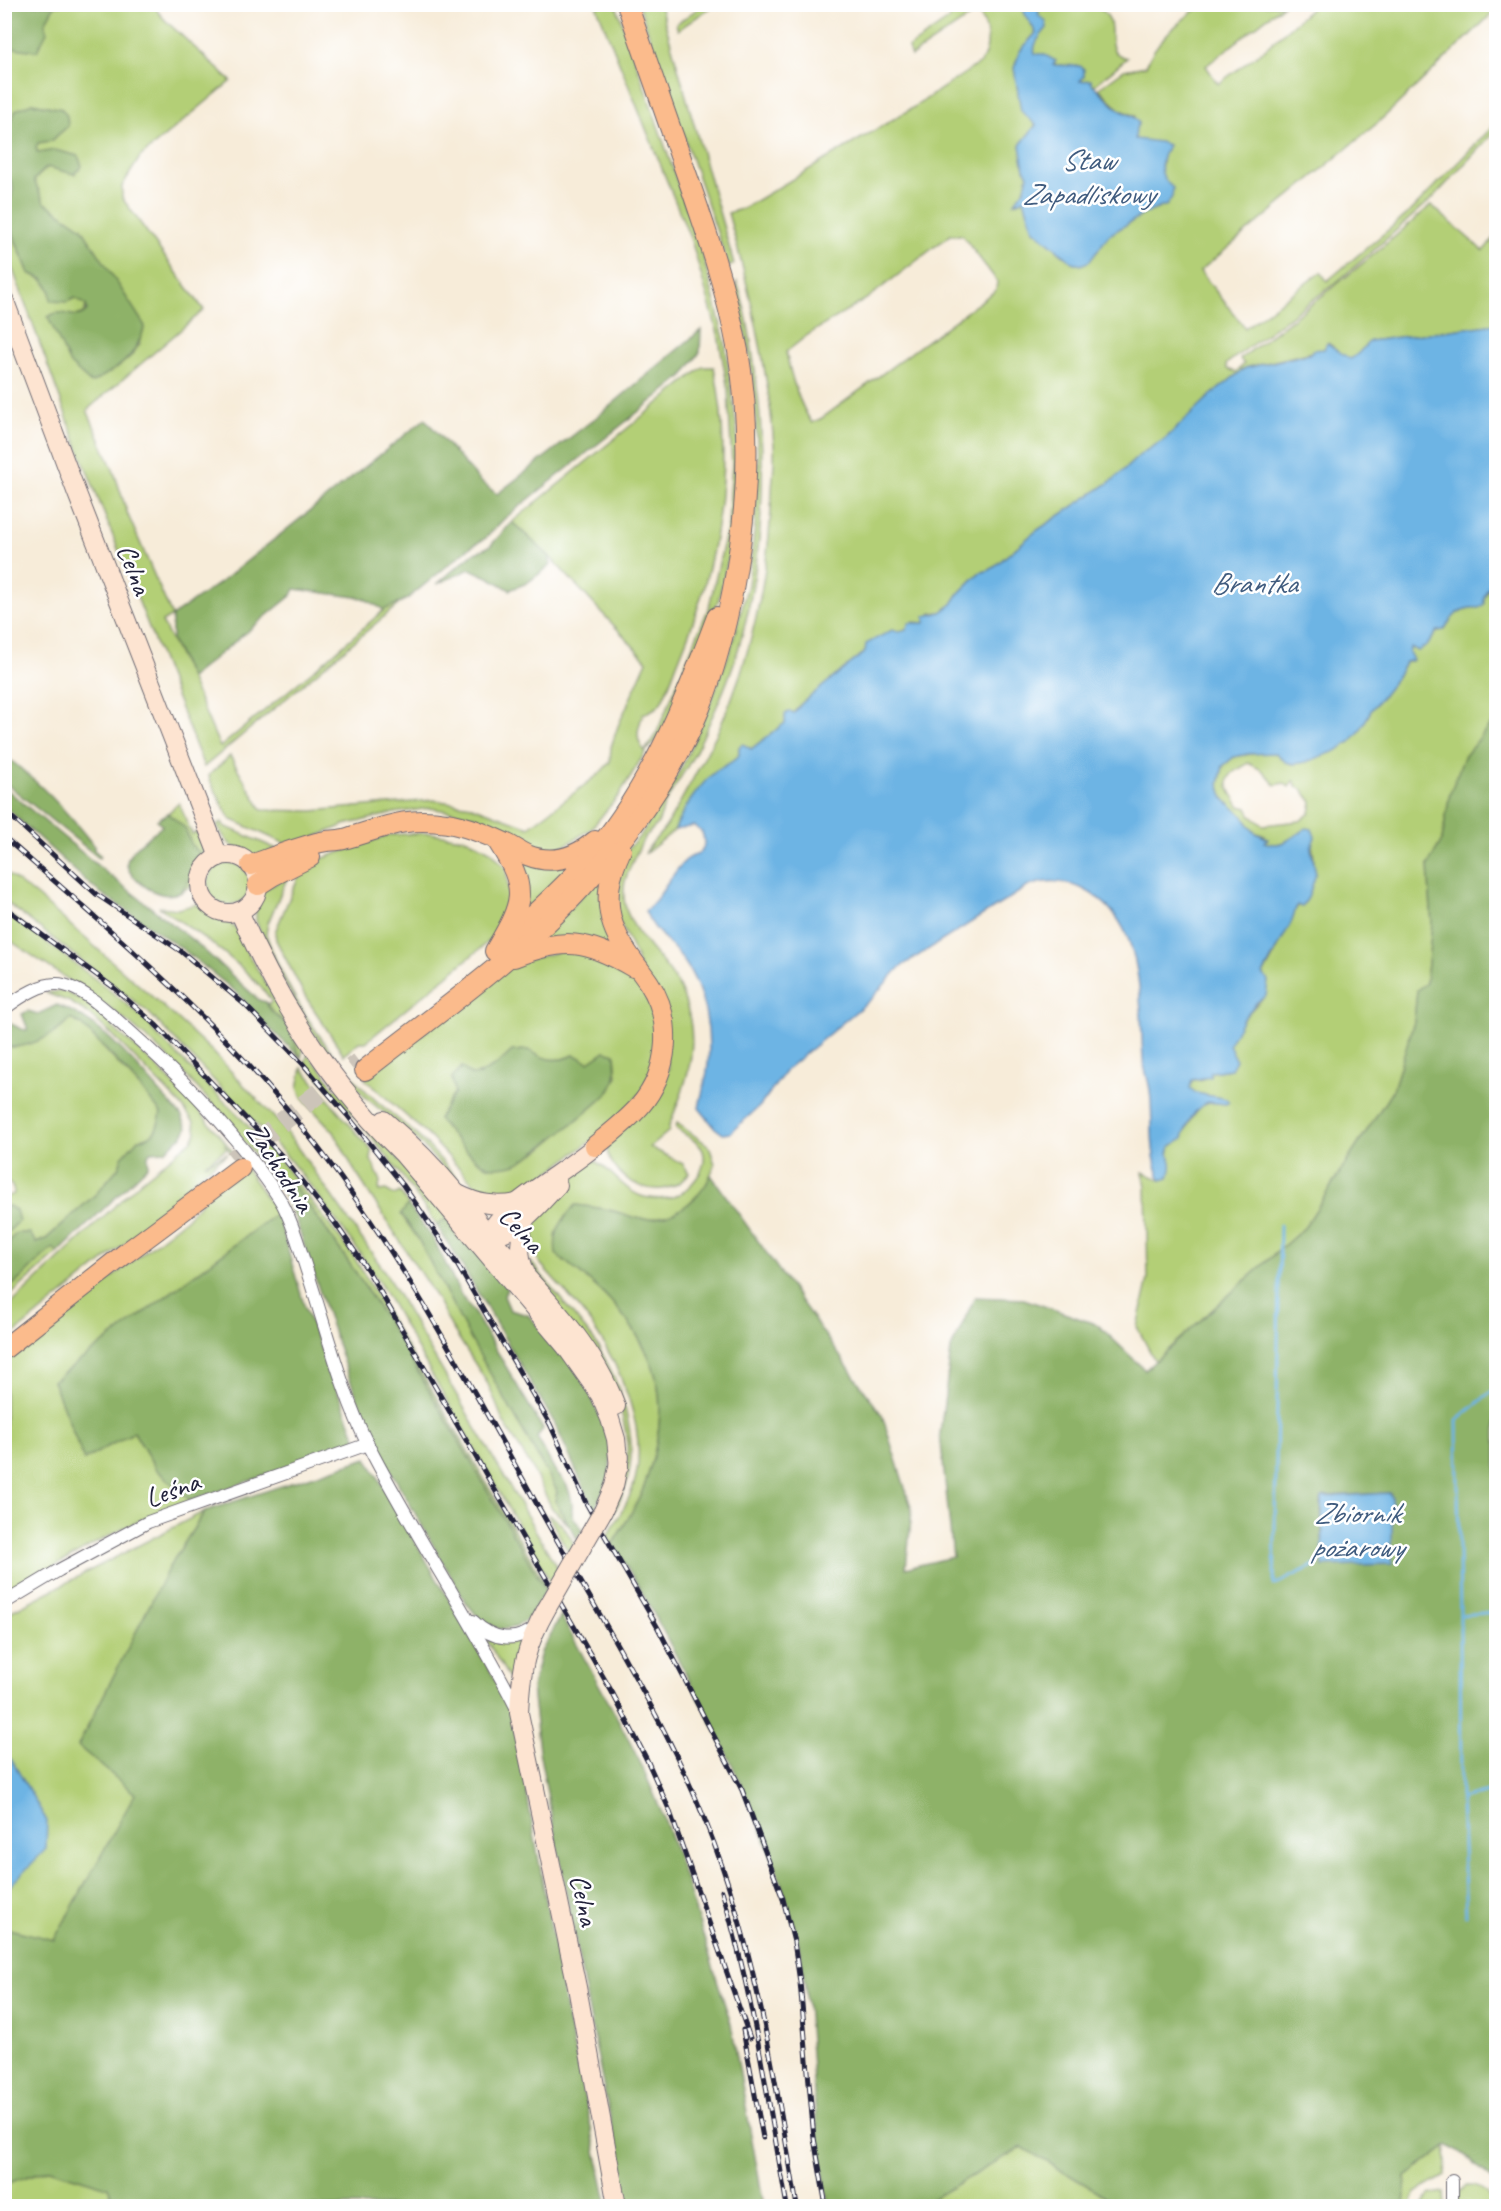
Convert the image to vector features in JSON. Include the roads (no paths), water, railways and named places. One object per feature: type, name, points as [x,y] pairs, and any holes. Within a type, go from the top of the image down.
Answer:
[{"type":"main road","points":[[362,1066],[579,890],[624,825],[679,714],[741,547],[746,511],[748,451],[747,419],[737,347],[706,230],[627,4]]},
{"type":"main road","points":[[258,885],[344,839],[382,826],[419,820],[463,826],[527,855],[558,860],[582,852],[624,825]]},
{"type":"main road","points":[[591,1150],[640,1106],[658,1078],[664,1058],[665,1025],[660,1005],[618,937],[609,903],[610,877],[624,825]]},
{"type":"main road","points":[[251,865],[320,842],[344,839]]},
{"type":"main road","points":[[497,840],[508,855],[517,876],[518,904],[499,956]]},
{"type":"main road","points":[[499,956],[541,946],[575,944],[604,950],[636,968]]},
{"type":"main road","points":[[4,1349],[237,1164]]},
{"type":"street","name":"Celna","points":[[4,299],[84,512],[219,857]]},
{"type":"street","points":[[231,855],[238,856],[251,865],[258,885],[250,904],[239,911],[224,913],[209,906],[199,887],[201,874],[210,862],[219,857],[231,855]]},
{"type":"street","name":"Celna","points":[[239,911],[272,981],[323,1059],[376,1128],[402,1153],[566,1347],[600,1395],[616,1439],[619,1467]]},
{"type":"street","name":"Zachodnia","points":[[4,1009],[18,998],[58,985],[79,991],[175,1071],[213,1112],[273,1188],[295,1232],[345,1386],[368,1444],[411,1524],[461,1606]]},
{"type":"street","name":"Celna","points":[[323,1059],[377,1114],[418,1150],[457,1193],[490,1237],[527,1276],[576,1334],[594,1359],[607,1383],[616,1407],[622,1446],[614,1486],[603,1511],[537,1626],[525,1657],[519,1713],[577,1987],[617,2206]]},
{"type":"street","points":[[463,1225],[481,1236],[490,1237],[506,1232],[521,1211],[591,1150]]},
{"type":"street","points":[[457,1193],[473,1202],[521,1211]]},
{"type":"street","points":[[521,1211],[520,1255],[527,1276]]},
{"type":"street","points":[[490,1237],[493,1255],[501,1270]]},
{"type":"street","name":"Leśna","points":[[4,1604],[59,1570],[148,1522],[368,1444]]},
{"type":"street","points":[[461,1606],[483,1631],[496,1636],[506,1638],[527,1635],[537,1626]]},
{"type":"street","points":[[461,1606],[519,1713]]},
{"type":"street","points":[[1452,2181],[1452,2206]]},
{"type":"water","name":"Staw Zapadliskowy","points":[[1024,5],[1038,5],[1039,16],[1046,21],[1047,28],[1036,43],[1035,54],[1043,54],[1056,61],[1053,65],[1080,66],[1084,69],[1084,76],[1080,81],[1091,80],[1092,84],[1113,104],[1137,120],[1139,123],[1135,139],[1168,145],[1161,163],[1164,178],[1173,188],[1172,197],[1167,205],[1144,214],[1109,235],[1090,261],[1081,265],[1072,262],[1033,229],[1024,199],[1014,203],[1025,188],[1028,175],[1024,169],[1020,145],[1036,125],[1021,111],[1014,68],[1020,51],[1036,33],[1024,12]]},
{"type":"water","name":"Brantka","points":[[1496,324],[1496,581],[1487,591],[1484,604],[1479,608],[1462,610],[1444,630],[1437,631],[1429,643],[1418,651],[1411,647],[1409,652],[1413,660],[1406,662],[1372,709],[1359,732],[1350,742],[1336,751],[1294,764],[1286,762],[1276,753],[1248,754],[1234,757],[1223,766],[1219,784],[1224,799],[1242,815],[1254,832],[1268,839],[1264,842],[1281,843],[1306,828],[1312,829],[1315,837],[1311,848],[1316,874],[1308,898],[1302,907],[1297,905],[1291,923],[1263,974],[1268,981],[1266,996],[1257,1002],[1243,1019],[1229,1044],[1236,1060],[1231,1069],[1211,1072],[1210,1077],[1192,1080],[1190,1088],[1196,1093],[1226,1099],[1229,1102],[1226,1104],[1208,1102],[1195,1113],[1183,1138],[1170,1147],[1168,1153],[1171,1169],[1168,1178],[1161,1180],[1154,1158],[1150,1091],[1143,1059],[1139,987],[1136,964],[1129,941],[1119,920],[1104,903],[1083,889],[1062,882],[1041,883],[1027,887],[900,967],[871,999],[787,1069],[760,1106],[730,1133],[723,1134],[715,1128],[699,1108],[709,1057],[708,1027],[702,998],[690,970],[657,930],[645,911],[657,899],[680,866],[703,848],[702,832],[694,826],[675,830],[682,814],[703,783],[736,758],[739,755],[739,747],[743,744],[751,749],[785,723],[785,714],[790,711],[794,713],[802,703],[865,652],[866,644],[892,630],[899,632],[906,630],[909,623],[925,623],[925,616],[941,612],[952,604],[959,593],[979,573],[990,570],[1036,531],[1113,480],[1142,453],[1164,440],[1210,396],[1245,368],[1309,354],[1313,350],[1324,349],[1327,343],[1350,359],[1370,341]]},
{"type":"water","name":"Zbiornik pożarowy","points":[[1389,1493],[1392,1497],[1392,1564],[1323,1566],[1322,1497]]},
{"type":"water","points":[[5,1759],[11,1759],[47,1821],[46,1849],[5,1891]]},
{"type":"waterway","points":[[4,9],[10,4]]},
{"type":"waterway","points":[[1280,1226],[1274,1585],[1315,1565]]},
{"type":"waterway","points":[[1496,1388],[1457,1420],[1461,1799],[1496,1790]]},
{"type":"waterway","points":[[1460,1615],[1496,1612]]},
{"type":"waterway","points":[[1461,1800],[1466,1915]]},
{"type":"tunnel","points":[[233,1160],[359,1062]]},
{"type":"railway","points":[[4,810],[96,894],[182,952],[244,1004],[303,1064],[347,1115],[403,1185],[455,1261],[550,1424],[586,1503],[658,1628],[742,1790],[783,1899],[794,1942],[800,1982],[814,2138],[826,2206]]},
{"type":"railway","points":[[4,837],[159,975],[268,1086],[338,1174],[373,1224],[468,1380],[647,1699],[706,1823],[735,1908],[757,1992],[797,2206]]},
{"type":"railway","points":[[4,907],[113,987],[156,1025],[281,1155],[335,1223],[367,1269],[612,1692],[647,1760],[669,1809],[750,2038]]},
{"type":"railway","points":[[722,1891],[743,1969],[787,2206]]},
{"type":"railway","points":[[743,2030],[763,2138]]}]
